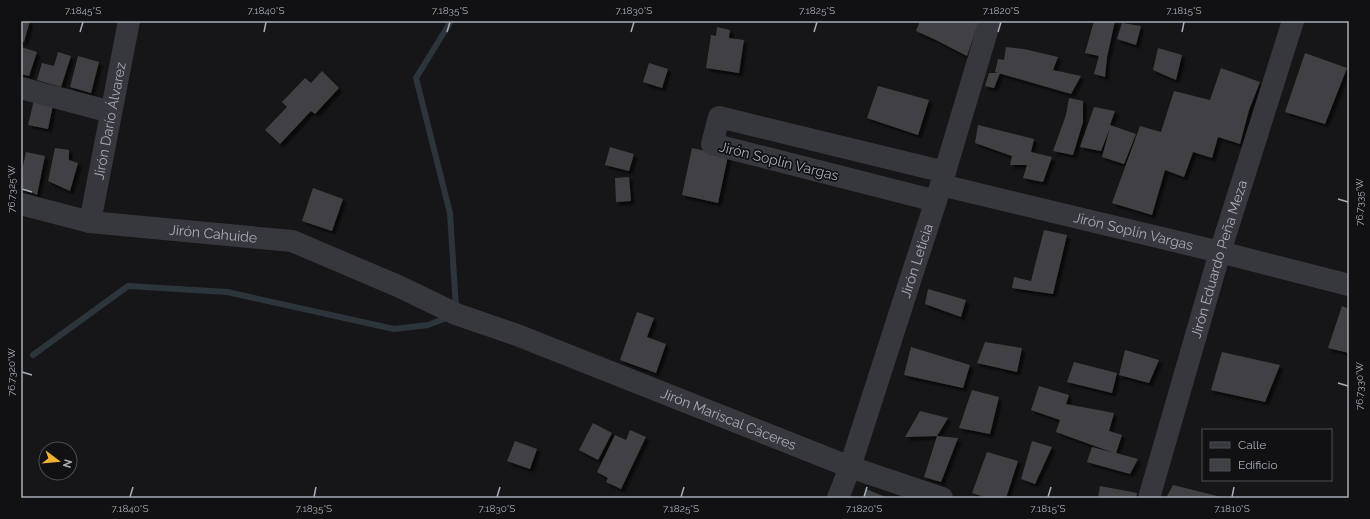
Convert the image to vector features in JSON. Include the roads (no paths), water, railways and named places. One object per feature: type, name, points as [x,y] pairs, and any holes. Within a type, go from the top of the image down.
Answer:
[{"type":"street","name":"Jirón Darío Álvarez","points":[[90,222],[129,21]]},
{"type":"street","name":"Jirón Leticia","points":[[838,498],[850,467],[941,186],[990,21]]},
{"type":"street","name":"Jirón Eduardo Peña Meza","points":[[1149,498],[1220,252],[1293,21]]},
{"type":"street","points":[[21,88],[111,112]]},
{"type":"street","name":"Jirón Soplín Vargas","points":[[941,186],[720,117],[712,144],[941,186],[1220,252],[1349,285]]},
{"type":"street","name":"Jirón Cahuide","points":[[21,204],[90,222],[292,241],[398,286],[456,314],[517,335]]},
{"type":"street","name":"Jirón Mariscal Cáceres","points":[[517,335],[850,467],[942,498]]},
{"type":"waterway","points":[[451,21],[416,78],[450,213],[456,308]]},
{"type":"waterway","points":[[33,355],[128,286],[227,292],[394,329],[428,325],[449,317]]}]
